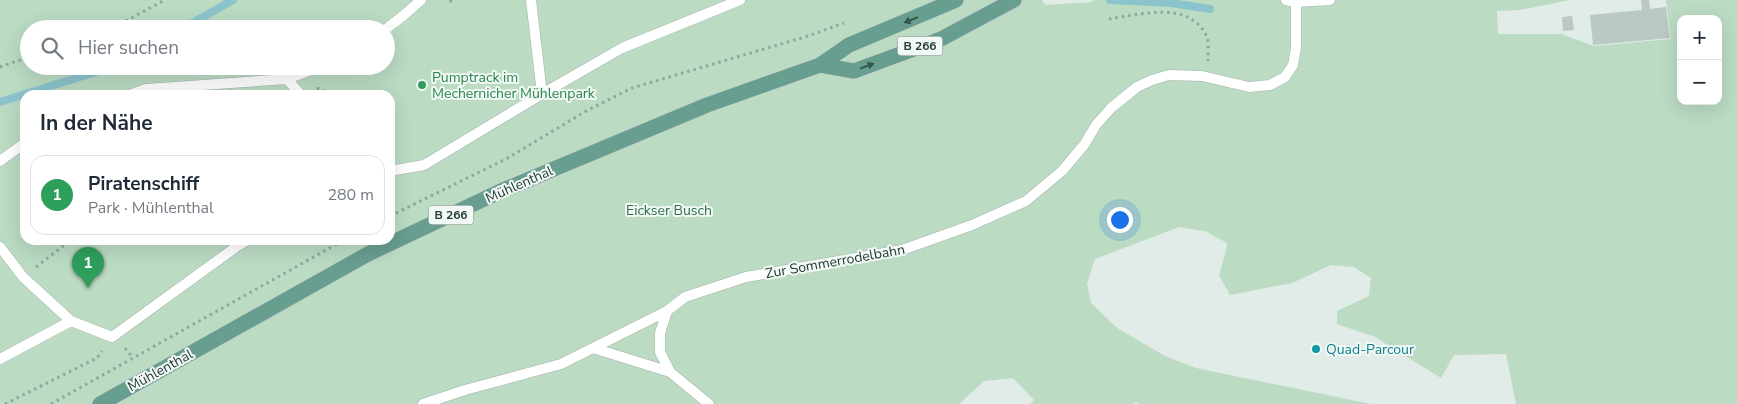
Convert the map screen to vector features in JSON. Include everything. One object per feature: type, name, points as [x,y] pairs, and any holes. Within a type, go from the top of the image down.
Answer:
[{"type":"main road","name":"Mühlenthal","points":[[395,241],[501,191],[707,105],[820,65],[849,45],[956,0]]},
{"type":"main road","name":"Mühlenthal","points":[[820,65],[854,71],[940,38],[1014,0]]},
{"type":"main road","name":"Mühlenthal","points":[[100,404],[387,245]]},
{"type":"lane","points":[[395,22],[421,0]]},
{"type":"lane","points":[[531,0],[542,94]]},
{"type":"lane","points":[[395,170],[424,166],[622,48],[740,0]]},
{"type":"lane","points":[[1291,1],[1330,0]]},
{"type":"lane","name":"Zur Sommerrodelbahn","points":[[423,404],[561,364],[667,311],[685,297],[746,276],[902,250],[972,225],[1026,202],[1062,171],[1111,108],[1137,87],[1169,75],[1202,76],[1249,87],[1270,85],[1284,77],[1293,65],[1296,48],[1291,1]]},
{"type":"lane","points":[[141,90],[146,88],[287,79],[298,75]]},
{"type":"lane","points":[[287,79],[297,90]]},
{"type":"lane","points":[[0,161],[20,147]]},
{"type":"lane","points":[[0,248],[23,277],[71,321],[112,336],[238,245]]},
{"type":"lane","points":[[667,311],[660,334],[660,352],[670,372]]},
{"type":"lane","points":[[0,359],[71,321]]},
{"type":"lane","points":[[593,348],[670,372],[710,404]]},
{"type":"path","points":[[127,20],[165,0]]},
{"type":"path","points":[[1109,19],[1170,9],[1181,11],[1193,18],[1208,39]]},
{"type":"path","points":[[395,214],[506,159],[588,110],[632,88],[808,36],[844,23]]},
{"type":"path","points":[[0,67],[20,60]]},
{"type":"path","points":[[23,277],[65,245]]},
{"type":"path","points":[[51,404],[335,245]]},
{"type":"path","points":[[5,404],[97,358],[112,336]]},
{"type":"green space","name":"Eickser Busch","points":[[0,0],[1042,0],[1045,5],[1092,2],[1093,0],[1570,0],[1520,10],[1497,11],[1498,34],[1561,34],[1594,46],[1671,39],[1666,0],[1737,0],[1737,404],[1516,404],[1506,354],[1454,355],[1441,378],[1375,337],[1337,324],[1337,311],[1369,296],[1371,278],[1354,267],[1331,265],[1292,283],[1230,295],[1219,275],[1227,243],[1205,231],[1179,227],[1095,259],[1087,284],[1091,303],[1117,328],[1165,356],[1196,368],[1371,404],[1140,404],[1136,402],[1132,404],[1030,404],[1034,400],[1013,378],[984,381],[959,404],[0,404]]},
{"type":"building","points":[[1641,0],[1649,0],[1650,9],[1666,7],[1670,38],[1593,45],[1590,15],[1642,10]]},
{"type":"building","points":[[1572,16],[1574,30],[1563,31],[1562,17]]},
{"type":"waterway","points":[[198,20],[233,0]]},
{"type":"waterway","points":[[1110,0],[1171,3],[1210,9]]},
{"type":"waterway","points":[[38,90],[86,75]]},
{"type":"waterway","points":[[0,102],[20,96]]},
{"type":"place","name":"Pumptrack im Mechernicher Mühlenpark","points":[[422,85]]},
{"type":"place","name":"Piratenschiff","points":[[88,288]]},
{"type":"place","name":"Quad-Parcour","points":[[1316,349]]}]
